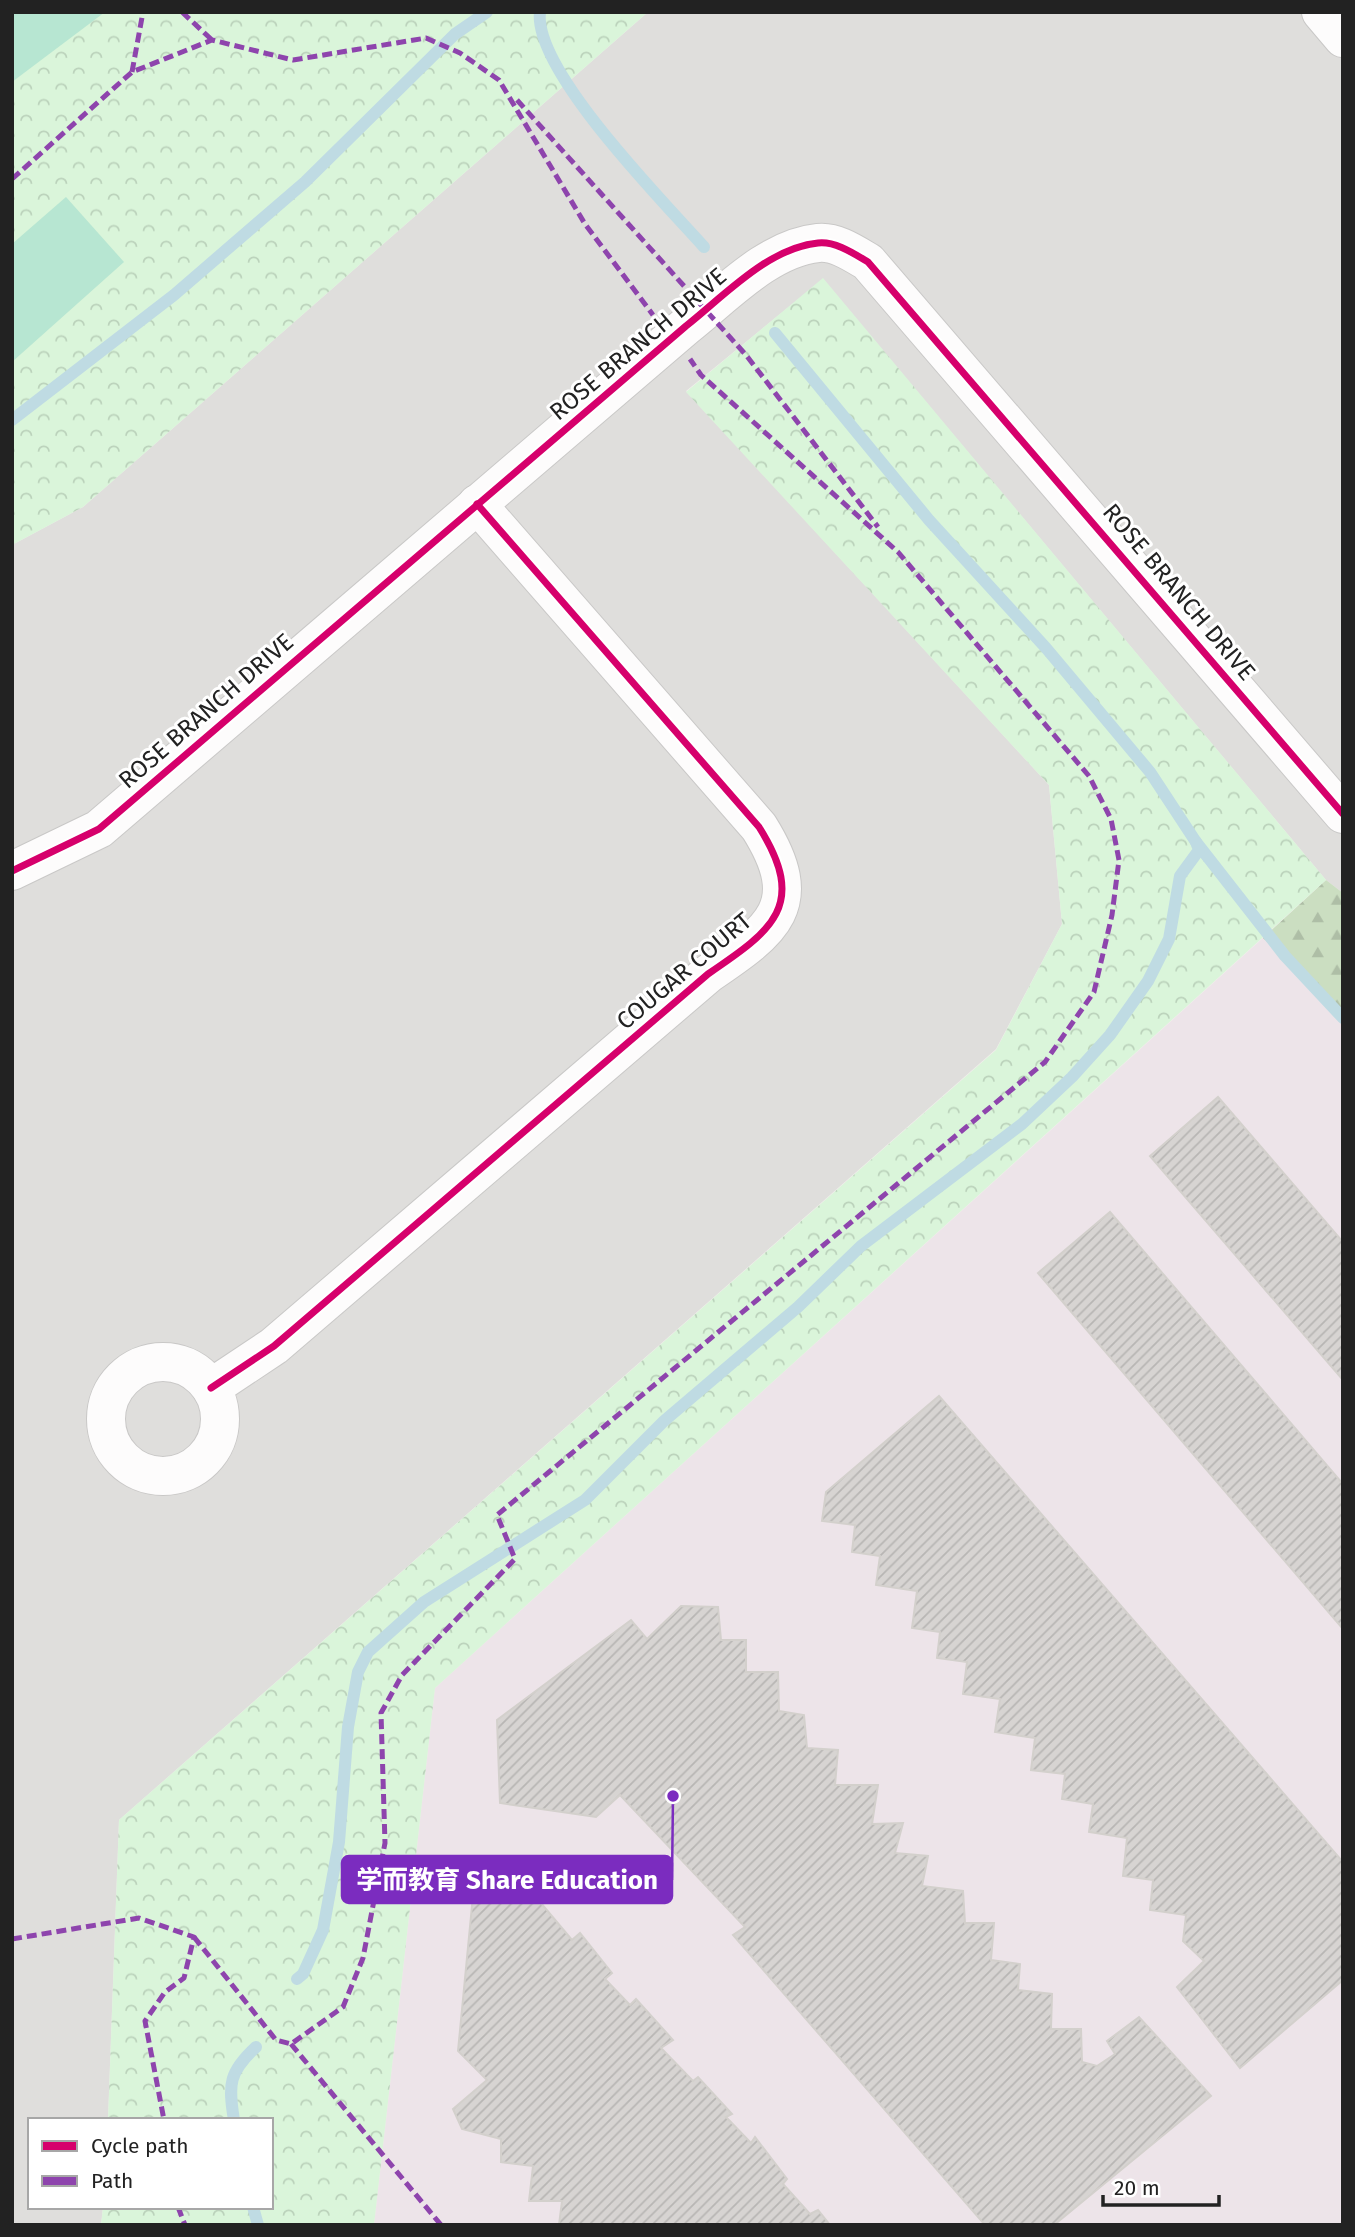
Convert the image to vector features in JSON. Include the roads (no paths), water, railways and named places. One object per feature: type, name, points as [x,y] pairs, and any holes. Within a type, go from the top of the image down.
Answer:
[{"type":"street","points":[[1321,12],[1343,38]]},
{"type":"street","name":"ROSE BRANCH DRIVE","points":[[12,871],[99,829],[686,326],[770,261],[790,251],[820,243],[846,249],[868,262],[1343,814]]},
{"type":"street","name":"COUGAR COURT","points":[[211,1388],[274,1346],[708,974],[757,941],[777,914],[783,886],[778,857],[759,827],[477,504]]},
{"type":"waterway","points":[[12,420],[174,295],[305,182],[455,34],[487,12]]},
{"type":"waterway","points":[[540,12],[543,37],[557,67],[578,100],[633,168],[704,247]]},
{"type":"waterway","points":[[775,333],[929,520],[1046,648],[1150,772],[1196,842],[1285,956],[1343,1018]]},
{"type":"waterway","points":[[297,1979],[303,1974],[323,1930],[339,1842],[348,1727],[358,1672],[368,1652],[424,1602],[585,1500],[664,1421],[798,1307],[861,1246],[1022,1124],[1072,1077],[1110,1035],[1148,981],[1169,939],[1180,876],[1199,850],[1196,842]]},
{"type":"waterway","points":[[234,2118],[231,2097],[233,2079],[240,2064],[256,2047]]},
{"type":"waterway","points":[[254,2209],[258,2225]]},
{"type":"place","name":"学而教育 Share Education","points":[[673,1796]]}]
